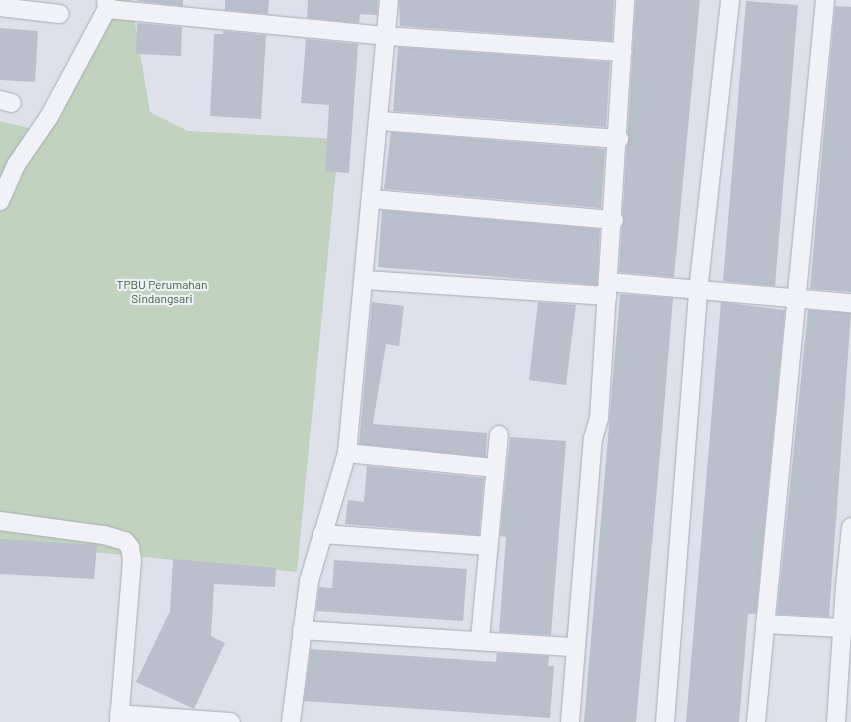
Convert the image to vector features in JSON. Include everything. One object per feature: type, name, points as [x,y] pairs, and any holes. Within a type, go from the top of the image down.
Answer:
[{"type":"street","points":[[291,722],[309,581],[347,453],[366,280],[389,0]]},
{"type":"street","points":[[570,722],[573,647],[593,439],[599,418],[614,220],[625,0]]},
{"type":"street","points":[[665,722],[698,291],[730,0]]},
{"type":"street","points":[[756,722],[825,0]]},
{"type":"street","points":[[0,201],[16,165],[49,117],[106,4],[386,36],[622,52]]},
{"type":"street","points":[[0,8],[60,14]]},
{"type":"street","points":[[380,121],[619,139]]},
{"type":"street","points":[[373,199],[614,220]]},
{"type":"street","points":[[366,280],[698,291],[851,303]]},
{"type":"street","points":[[480,639],[494,468],[499,435]]},
{"type":"street","points":[[347,453],[494,468]]},
{"type":"street","points":[[0,521],[104,535],[125,541],[130,547],[132,560],[119,718],[221,722]]},
{"type":"street","points":[[836,722],[846,663],[842,628],[848,587],[851,527]]},
{"type":"street","points":[[322,534],[489,546]]},
{"type":"street","points":[[765,624],[842,628]]},
{"type":"street","points":[[302,630],[480,639],[573,647]]},
{"type":"green space","name":"TPBU Perumahan Sindangsari","points":[[106,0],[131,0],[150,112],[188,131],[339,139],[297,572],[0,543],[0,121],[33,129]]},
{"type":"building","points":[[183,0],[183,6],[137,1]]},
{"type":"building","points":[[225,0],[269,0],[268,14],[225,10]]},
{"type":"building","points":[[308,0],[378,0],[377,15],[360,14],[359,23],[307,18]]},
{"type":"building","points":[[399,0],[614,0],[612,41],[400,26]]},
{"type":"building","points":[[636,0],[700,0],[674,277],[619,272]]},
{"type":"building","points":[[746,1],[798,5],[775,286],[723,281]]},
{"type":"building","points":[[835,6],[851,7],[851,292],[810,289]]},
{"type":"building","points":[[137,23],[182,27],[181,56],[136,54]]},
{"type":"building","points":[[0,28],[38,31],[35,82],[0,80]]},
{"type":"building","points":[[223,31],[266,35],[261,119],[210,116],[214,34],[223,34]]},
{"type":"building","points":[[306,39],[358,44],[349,173],[325,171],[329,105],[301,103]]},
{"type":"building","points":[[398,47],[610,62],[606,127],[393,111]]},
{"type":"building","points":[[391,132],[605,149],[601,208],[384,189]]},
{"type":"building","points":[[382,210],[600,229],[597,285],[378,267]]},
{"type":"building","points":[[620,294],[673,298],[662,432],[636,722],[584,722]]},
{"type":"building","points":[[372,302],[404,306],[399,346],[386,344],[373,424],[487,433],[486,457],[359,444]]},
{"type":"building","points":[[538,302],[576,305],[566,385],[529,380]]},
{"type":"building","points":[[721,302],[785,310],[756,614],[748,614],[739,722],[686,722]]},
{"type":"building","points":[[808,310],[851,313],[829,617],[777,614]]},
{"type":"building","points":[[510,437],[566,441],[551,635],[499,632],[506,537],[500,536]]},
{"type":"building","points":[[367,466],[484,478],[479,535],[345,524],[348,500],[364,502]]},
{"type":"building","points":[[0,539],[97,545],[94,579],[0,574]]},
{"type":"building","points":[[173,559],[276,568],[275,587],[214,584],[211,636],[225,643],[194,709],[136,682],[170,611]]},
{"type":"building","points":[[334,560],[467,569],[463,621],[316,611],[319,587],[332,588]]},
{"type":"building","points":[[311,649],[496,662],[497,653],[549,656],[548,666],[554,666],[550,718],[304,701]]}]
